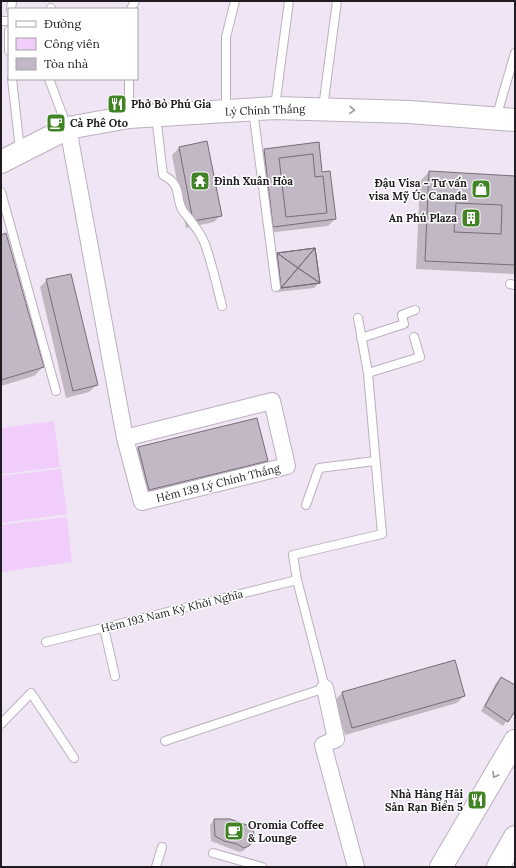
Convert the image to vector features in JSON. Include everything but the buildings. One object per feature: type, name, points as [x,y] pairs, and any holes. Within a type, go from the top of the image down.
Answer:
[{"type":"main road","name":"Lý Chính Thắng","points":[[1,162],[20,151],[68,128],[129,117],[275,108],[409,112],[506,119]]},
{"type":"main road","points":[[441,867],[515,741]]},
{"type":"main road","points":[[498,867],[515,837]]},
{"type":"street","name":"Hẻm 139 Lý Chính Thắng","points":[[68,128],[125,438],[142,502],[287,466],[272,401],[125,438]]},
{"type":"street","points":[[325,688],[336,739],[323,745],[356,867]]},
{"type":"lane","points":[[226,111],[226,36],[235,1]]},
{"type":"lane","points":[[275,108],[289,1]]},
{"type":"lane","points":[[323,109],[337,1]]},
{"type":"lane","points":[[506,119],[515,53]]},
{"type":"lane","points":[[12,80],[20,151]]},
{"type":"lane","points":[[49,80],[68,128]]},
{"type":"lane","points":[[129,80],[129,117]]},
{"type":"lane","points":[[253,109],[276,287]]},
{"type":"lane","points":[[156,116],[163,176],[171,180],[177,190],[183,210],[188,215],[205,243],[222,306]]},
{"type":"lane","points":[[1,192],[56,391]]},
{"type":"lane","points":[[361,338],[404,324],[402,315],[415,310]]},
{"type":"lane","points":[[165,741],[325,688],[297,580],[293,555],[382,534],[368,373],[358,318]]},
{"type":"lane","points":[[368,373],[420,357],[414,337]]},
{"type":"lane","points":[[306,505],[319,468],[375,461]]},
{"type":"lane","name":"Hẻm 193 Nam Kỳ Khởi Nghĩa","points":[[46,642],[297,580]]},
{"type":"lane","points":[[104,628],[116,676]]},
{"type":"lane","points":[[1,724],[31,693],[74,758]]},
{"type":"lane","points":[[156,867],[162,847]]},
{"type":"lane","points":[[213,853],[262,867]]},
{"type":"green space","points":[[54,421],[60,467],[1,474],[1,428]]},
{"type":"green space","points":[[61,469],[67,514],[1,523],[1,476]]},
{"type":"green space","points":[[67,517],[72,562],[1,572],[1,525]]},
{"type":"place","name":"Phở Bò Phú Gia","points":[[117,104]]},
{"type":"place","name":"Cà Phê Oto","points":[[56,123]]},
{"type":"place","name":"Đình Xuân Hòa","points":[[200,181]]},
{"type":"place","name":"Đậu Visa - Tư vấn visa Mỹ Úc Canada","points":[[481,189]]},
{"type":"place","name":"An Phú Plaza","points":[[471,218]]},
{"type":"place","name":"Nhà Hàng Hải Sản Rạn Biển 5","points":[[477,800]]},
{"type":"place","name":"Oromia Coffee & Lounge","points":[[234,831]]}]
